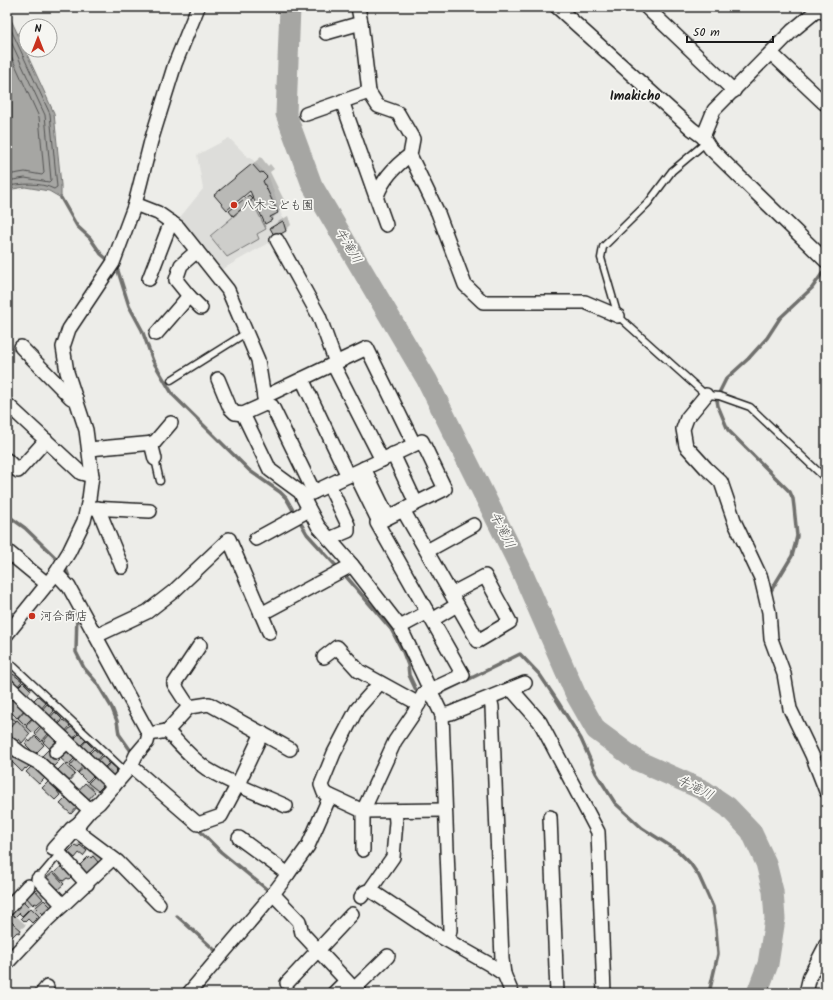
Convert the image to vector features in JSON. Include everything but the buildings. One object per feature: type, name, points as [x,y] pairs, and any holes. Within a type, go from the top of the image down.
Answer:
[{"type":"main road","points":[[821,7],[826,11]]},
{"type":"street","points":[[122,567],[92,508],[92,476],[86,430],[67,372],[63,347],[69,329],[113,263],[135,204],[151,141],[175,64],[198,7]]},
{"type":"street","points":[[358,7],[369,92],[378,106],[398,112],[413,139],[410,155],[438,214],[465,285],[484,302],[585,302],[618,316]]},
{"type":"street","points":[[557,7],[692,130],[703,138],[710,148],[826,261]]},
{"type":"street","points":[[646,7],[734,91]]},
{"type":"street","points":[[703,138],[714,110],[792,31],[821,7]]},
{"type":"street","points":[[326,32],[361,23]]},
{"type":"street","points":[[770,53],[824,103]]},
{"type":"street","points":[[306,114],[369,92]]},
{"type":"street","points":[[342,101],[386,224]]},
{"type":"street","points":[[377,196],[380,186],[387,176],[398,164],[410,155]]},
{"type":"street","points":[[135,204],[158,212],[178,227],[228,290],[258,360],[264,401],[272,406],[308,495],[309,510],[318,526],[352,565],[400,627],[442,715],[450,930],[448,940]]},
{"type":"street","points":[[149,279],[171,222]]},
{"type":"street","points":[[277,240],[319,316],[335,363],[387,457],[416,503]]},
{"type":"street","points":[[196,251],[181,266],[176,280],[201,308]]},
{"type":"street","points":[[156,334],[189,296]]},
{"type":"street","points":[[20,347],[71,398],[76,398]]},
{"type":"street","points":[[218,379],[230,408],[235,413],[243,414],[302,379],[367,348],[414,444]]},
{"type":"street","points":[[302,379],[384,519]]},
{"type":"street","points":[[706,395],[687,418],[684,429],[686,446],[721,482],[735,522],[761,578],[769,612],[771,639],[784,674],[790,709],[812,756],[826,791]]},
{"type":"street","points":[[7,404],[81,473],[92,476]]},
{"type":"street","points":[[243,414],[270,470],[300,492],[308,495],[422,441],[444,489],[377,523],[463,674],[424,693],[414,713],[396,741],[363,811],[363,850]]},
{"type":"street","points":[[88,449],[154,443],[171,423]]},
{"type":"street","points":[[7,460],[18,471],[46,440]]},
{"type":"street","points":[[151,443],[155,459]]},
{"type":"street","points":[[329,485],[348,525],[348,531],[329,539]]},
{"type":"street","points":[[92,508],[150,511]]},
{"type":"street","points":[[7,634],[56,573],[92,508]]},
{"type":"street","points":[[256,539],[309,510]]},
{"type":"street","points":[[400,627],[430,616],[454,599],[485,576],[510,622],[478,641],[454,599],[426,552],[403,510]]},
{"type":"street","points":[[426,552],[474,525]]},
{"type":"street","points":[[96,636],[147,612],[174,591],[229,539],[269,632]]},
{"type":"street","points":[[7,551],[47,584]]},
{"type":"street","points":[[261,614],[352,565]]},
{"type":"street","points":[[56,573],[69,587],[149,734],[147,742],[136,755],[128,769],[99,803],[90,810],[79,827],[71,829],[57,852],[87,884]]},
{"type":"street","points":[[189,707],[174,684],[200,645]]},
{"type":"street","points":[[324,657],[337,647],[359,670],[419,704]]},
{"type":"street","points":[[380,682],[357,709],[334,753],[321,785],[324,793],[363,811],[445,810]]},
{"type":"street","points":[[442,715],[451,713],[525,684]]},
{"type":"street","points":[[7,686],[30,700],[67,742],[114,786]]},
{"type":"street","points":[[512,690],[540,722],[598,832],[604,993]]},
{"type":"street","points":[[490,698],[492,706],[502,959],[504,974],[512,993]]},
{"type":"street","points":[[149,734],[167,731],[189,707],[209,704],[290,749]]},
{"type":"street","points":[[167,731],[207,768],[286,806]]},
{"type":"street","points":[[128,769],[198,824],[221,816],[262,733]]},
{"type":"street","points":[[7,742],[22,754],[39,763],[90,810]]},
{"type":"street","points":[[56,752],[67,742]]},
{"type":"street","points":[[189,993],[273,894],[288,874],[308,846],[330,796]]},
{"type":"street","points":[[395,811],[396,822],[393,857],[366,893],[504,974]]},
{"type":"street","points":[[550,817],[557,993]]},
{"type":"street","points":[[79,827],[118,862],[159,904]]},
{"type":"street","points":[[239,838],[288,874]]},
{"type":"street","points":[[7,963],[29,931],[63,905],[109,862]]},
{"type":"street","points":[[8,906],[33,882],[63,905]]},
{"type":"street","points":[[273,894],[299,921],[302,933],[317,951],[352,987]]},
{"type":"street","points":[[287,983],[352,914]]},
{"type":"street","points":[[806,993],[810,976],[826,944]]},
{"type":"street","points":[[334,993],[352,987],[388,956]]},
{"type":"lane","points":[[703,138],[703,145],[672,171],[648,203],[603,247],[601,258],[618,316],[706,395],[719,396],[750,407],[826,479]]},
{"type":"lane","points":[[171,380],[246,333]]},
{"type":"lane","points":[[155,459],[160,481]]},
{"type":"lane","points":[[7,660],[128,769]]},
{"type":"lane","points":[[33,882],[57,852]]},
{"type":"shaded area","name":"八木こども園","points":[[229,138],[269,177],[287,232],[221,270],[177,221],[203,189],[197,155]]},
{"type":"shaded area","points":[[252,201],[266,229],[257,234],[259,239],[227,257],[210,236]]},
{"type":"water","points":[[7,11],[18,35],[18,58],[29,58],[54,113],[61,198],[49,191],[25,187],[7,190]]},
{"type":"waterway","name":"牛滝川","points":[[290,7],[286,114],[312,185],[427,380],[519,565],[576,695],[596,730],[638,761],[703,790],[728,807],[751,831],[766,863],[773,891],[775,919],[768,964],[757,993]]},
{"type":"waterway","points":[[61,198],[77,226],[90,238],[101,254],[108,260]]},
{"type":"waterway","points":[[116,267],[129,306],[142,330],[153,361],[173,395],[250,471],[280,492],[286,498],[294,512]]},
{"type":"waterway","points":[[719,393],[726,379],[748,359],[767,338],[780,318],[812,288],[826,268]]},
{"type":"waterway","points":[[717,400],[728,430],[790,492],[793,499],[797,536],[795,545],[792,556],[769,594]]},
{"type":"waterway","points":[[7,515],[25,528],[58,560]]},
{"type":"waterway","points":[[299,520],[307,534],[338,568]]},
{"type":"waterway","points":[[65,566],[71,582]]},
{"type":"waterway","points":[[344,574],[391,629],[403,652],[408,665],[409,675],[416,690]]},
{"type":"waterway","points":[[77,612],[76,652],[84,668],[97,683],[112,708],[117,721],[119,734],[131,751],[132,755]]},
{"type":"waterway","points":[[443,692],[520,654],[540,675],[581,739],[596,773],[615,803],[642,828],[678,851],[690,863],[699,876],[713,907],[716,929],[718,954],[709,993]]},
{"type":"waterway","points":[[196,827],[221,852],[270,892]]},
{"type":"waterway","points":[[177,916],[218,953]]},
{"type":"place","name":"八木こども園","points":[[234,205]]},
{"type":"place","name":"河合商店","points":[[32,616]]},
{"type":"district","name":"Imakicho","points":[[635,96]]}]
